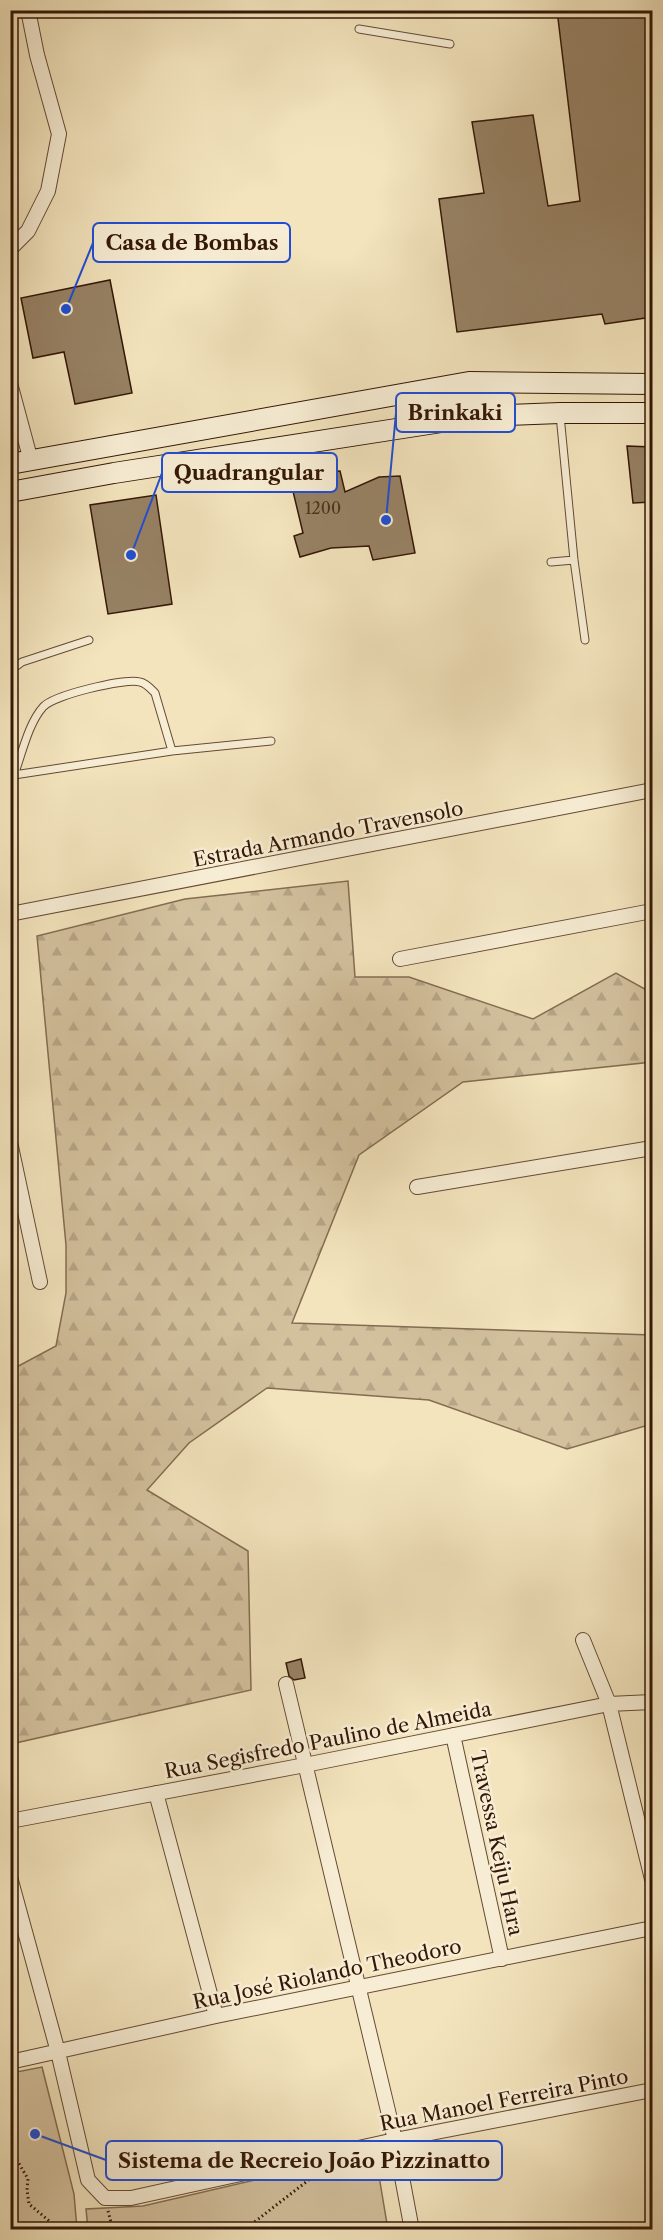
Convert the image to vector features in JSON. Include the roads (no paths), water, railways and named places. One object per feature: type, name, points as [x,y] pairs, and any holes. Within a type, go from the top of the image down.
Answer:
[{"type":"main road","points":[[10,464],[469,382],[652,384]]},
{"type":"main road","points":[[646,413],[639,405],[644,398],[652,394]]},
{"type":"main road","points":[[10,492],[114,473],[480,416],[646,413]]},
{"type":"main road","points":[[10,484],[30,478],[33,471],[31,461]]},
{"type":"street","points":[[10,249],[28,231],[48,191],[59,134],[37,55],[28,10]]},
{"type":"street","points":[[10,384],[31,461]]},
{"type":"street","name":"Estrada Armando Travensolo","points":[[10,914],[652,790]]},
{"type":"street","points":[[400,959],[652,911]]},
{"type":"street","points":[[10,1142],[40,1282]]},
{"type":"street","points":[[417,1187],[652,1148]]},
{"type":"street","points":[[583,1640],[609,1704],[652,1879]]},
{"type":"street","points":[[286,1684],[395,2140],[411,2225]]},
{"type":"street","name":"Rua Segisfredo Paulino de Almeida","points":[[10,1821],[609,1704],[652,1702]]},
{"type":"street","name":"Travessa Keiju Hara","points":[[453,1735],[502,1959]]},
{"type":"street","points":[[156,1793],[216,2016]]},
{"type":"street","points":[[10,1877],[58,2052]]},
{"type":"street","name":"Rua José Riolando Theodoro","points":[[10,2061],[216,2016],[652,1928]]},
{"type":"street","name":"Rua Manoel Ferreira Pinto","points":[[58,2052],[88,2180],[105,2198],[131,2198],[395,2140],[652,2090]]},
{"type":"lane","points":[[359,29],[450,44]]},
{"type":"lane","points":[[560,413],[574,560],[585,640]]},
{"type":"lane","points":[[551,562],[574,560]]},
{"type":"lane","points":[[10,670],[22,662],[89,640]]},
{"type":"lane","points":[[12,775],[35,720],[47,703],[103,684],[140,682],[149,687],[154,693],[172,751]]},
{"type":"lane","points":[[12,775],[172,751],[270,741]]},
{"type":"place","name":"Casa de Bombas","points":[[66,309]]},
{"type":"place","name":"Brinkaki","points":[[386,520]]},
{"type":"place","name":"Quadrangular","points":[[131,555]]},
{"type":"place","name":"Sistema de Recreio João Pìzzinatto","points":[[35,2134]]}]
